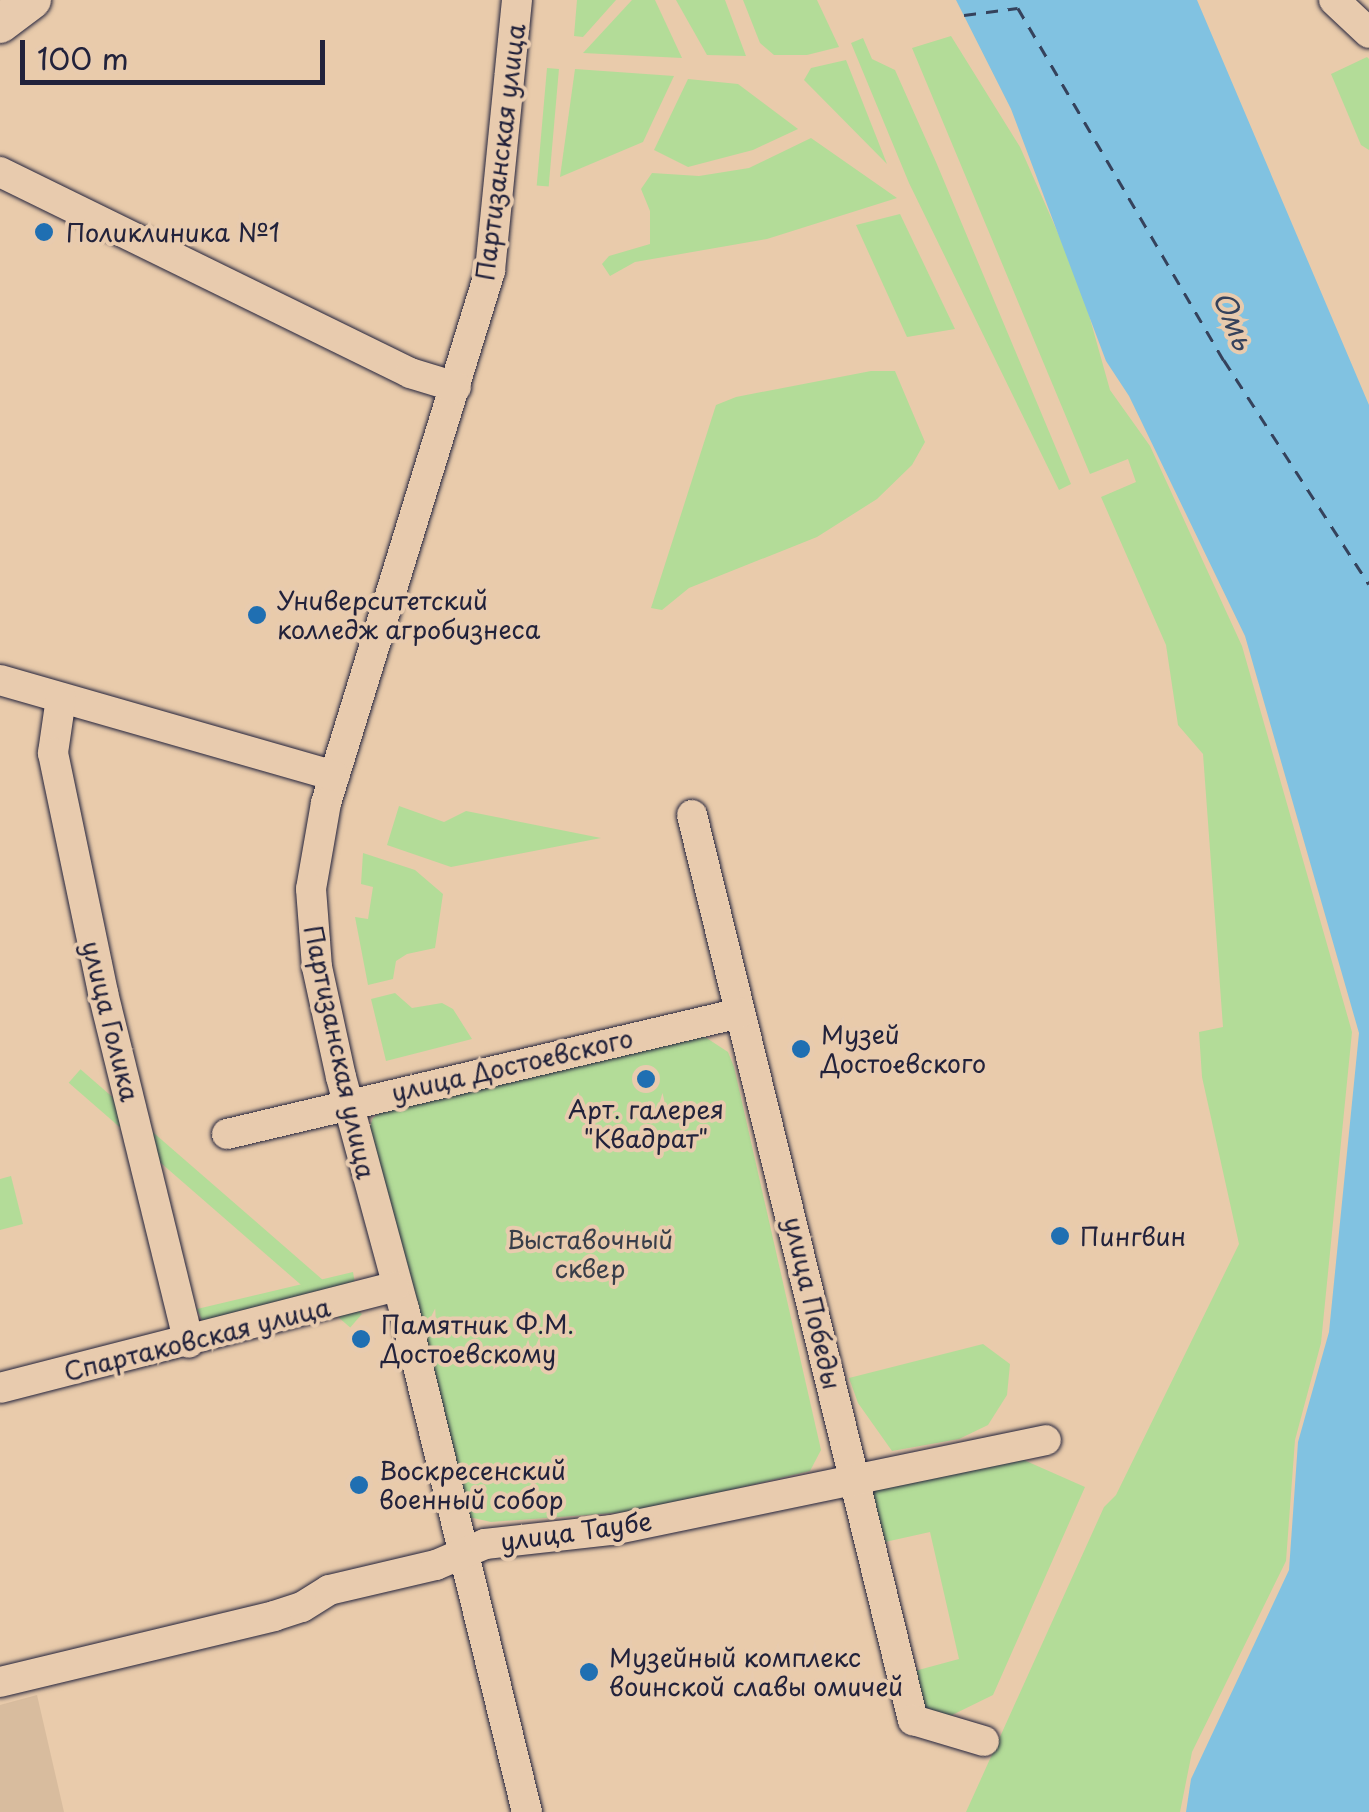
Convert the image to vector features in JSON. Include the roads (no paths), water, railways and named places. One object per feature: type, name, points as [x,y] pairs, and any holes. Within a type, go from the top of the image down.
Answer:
[{"type":"main road","points":[[0,24],[32,0]]},
{"type":"street","name":"Партизанская улица","points":[[517,0],[496,234],[456,387],[334,776],[314,856],[311,908],[317,966],[348,1104],[394,1287],[404,1309],[528,1812]]},
{"type":"street","points":[[1334,0],[1369,33]]},
{"type":"street","points":[[0,172],[410,372],[456,387]]},
{"type":"street","points":[[0,680],[334,776]]},
{"type":"street","name":"улица Голика","points":[[61,698],[52,754],[99,976],[189,1343]]},
{"type":"street","name":"улица Победы","points":[[692,815],[913,1720],[984,1741]]},
{"type":"street","name":"улица Достоевского","points":[[226,1134],[740,1013]]},
{"type":"street","name":"Спартаковская улица","points":[[0,1388],[189,1343],[394,1287]]},
{"type":"street","name":"улица Таубе","points":[[0,1682],[274,1616],[329,1590],[436,1565],[486,1544],[612,1530],[1046,1440]]},
{"type":"water","name":"Омь","points":[[956,0],[1197,0],[1369,405],[1369,1812],[1186,1812],[1191,1779],[1289,1570],[1298,1442],[1329,1332],[1359,1033],[1245,636],[1129,396],[1106,361],[1011,109]]},
{"type":"place","name":"Поликлиника №1","points":[[44,232]]},
{"type":"place","name":"Университетский колледж агробизнеса","points":[[257,615]]},
{"type":"place","name":"Музей Достоевского","points":[[801,1049]]},
{"type":"place","name":"Арт. галерея \"Квадрат\"","points":[[646,1079]]},
{"type":"place","name":"Пингвин","points":[[1060,1236]]},
{"type":"place","name":"Памятник Ф.М. Достоевскому","points":[[361,1339]]},
{"type":"place","name":"Воскресенский военный собор","points":[[359,1485]]},
{"type":"place","name":"Музейный комплекс воинской славы омичей","points":[[589,1672]]},
{"type":"park label","name":"Выставочный сквер","points":[[590,1254]]}]
